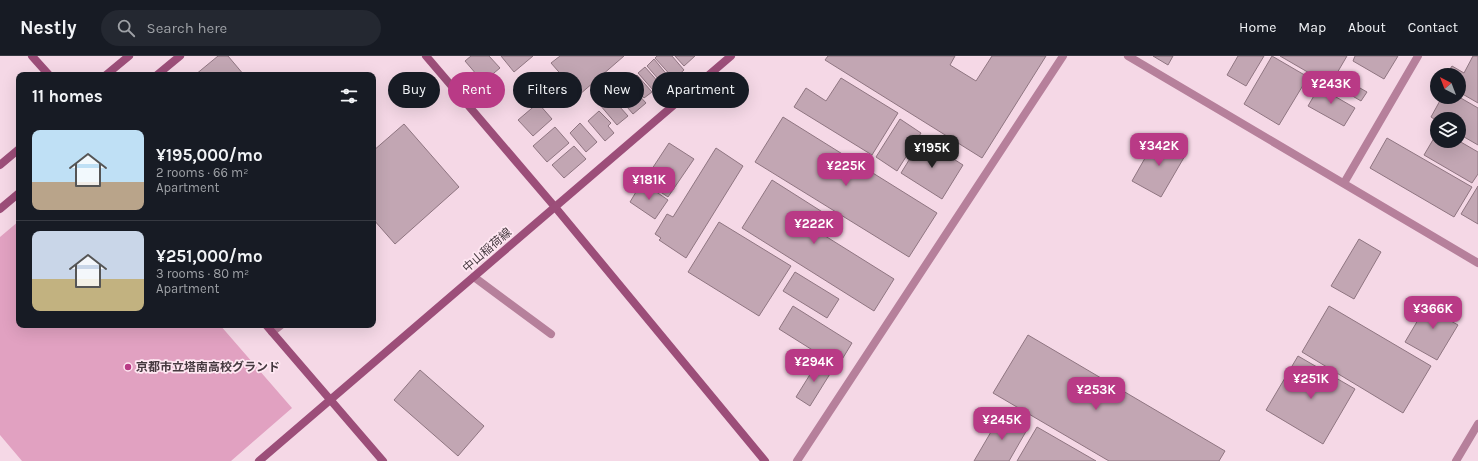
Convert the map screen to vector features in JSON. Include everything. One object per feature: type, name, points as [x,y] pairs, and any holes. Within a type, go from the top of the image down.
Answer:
[{"type":"street","points":[[32,56],[46,72]]},
{"type":"street","points":[[110,72],[129,56]]},
{"type":"street","points":[[161,72],[180,56]]},
{"type":"street","points":[[426,56],[555,207],[765,461]]},
{"type":"street","name":"中山稲荷線","points":[[259,461],[731,56]]},
{"type":"street","points":[[797,461],[1063,56]]},
{"type":"street","points":[[1128,56],[1478,263]]},
{"type":"street","points":[[1344,184],[1418,56]]},
{"type":"street","points":[[0,165],[16,152]]},
{"type":"street","points":[[0,209],[16,196]]},
{"type":"street","points":[[474,277],[551,334]]},
{"type":"street","points":[[269,328],[383,461]]},
{"type":"street","points":[[272,332],[277,328]]},
{"type":"street","points":[[1456,461],[1478,424]]},
{"type":"shaded area","name":"京都市立塔南高校グランド","points":[[16,224],[16,328],[223,328],[292,408],[231,461],[22,461],[0,435],[0,237]]},
{"type":"building","points":[[218,56],[228,56],[241,72],[199,72]]},
{"type":"building","points":[[471,56],[489,56],[500,68],[495,72],[474,72],[465,61]]},
{"type":"building","points":[[501,56],[533,56],[514,72]]},
{"type":"building","points":[[560,56],[624,56],[606,72],[590,72],[590,85],[582,92],[582,72],[559,72],[551,63]]},
{"type":"building","points":[[657,56],[672,56],[684,70],[682,72],[668,72],[655,58]]},
{"type":"building","points":[[675,56],[695,56],[684,66]]},
{"type":"building","points":[[828,56],[955,56],[950,65],[976,81],[992,56],[1046,56],[982,158],[825,60]]},
{"type":"building","points":[[1153,56],[1173,56],[1168,65]]},
{"type":"building","points":[[1238,56],[1264,56],[1246,86],[1227,75]]},
{"type":"building","points":[[1272,56],[1308,77],[1279,125],[1244,104]]},
{"type":"building","points":[[1280,56],[1347,56],[1330,85]]},
{"type":"building","points":[[1355,56],[1398,56],[1384,79],[1353,61]]},
{"type":"building","points":[[1473,56],[1478,56],[1478,103],[1466,96],[1466,69]]},
{"type":"building","points":[[654,59],[665,72],[652,72],[647,66]]},
{"type":"building","points":[[645,67],[652,75],[652,89],[644,80],[644,72],[639,72]]},
{"type":"building","points":[[841,78],[898,113],[872,155],[794,107],[806,88],[826,101]]},
{"type":"building","points":[[1344,79],[1367,92],[1361,101],[1339,88]]},
{"type":"building","points":[[1322,82],[1339,92],[1336,97],[1355,108],[1344,126],[1308,106]]},
{"type":"building","points":[[644,83],[652,92],[644,98]]},
{"type":"building","points":[[1466,101],[1478,108],[1478,145],[1466,138],[1466,112],[1434,112],[1438,104],[1466,104]]},
{"type":"building","points":[[532,108],[542,108],[552,119],[533,136],[518,120]]},
{"type":"building","points":[[603,108],[621,108],[628,116],[617,125]]},
{"type":"building","points":[[628,108],[640,108],[633,114]]},
{"type":"building","points":[[599,111],[611,123],[608,126],[614,133],[605,141],[588,121]]},
{"type":"building","points":[[783,117],[937,213],[909,257],[755,162]]},
{"type":"building","points":[[900,119],[921,133],[897,171],[876,157]]},
{"type":"building","points":[[580,123],[597,142],[586,152],[570,133]]},
{"type":"building","points":[[404,124],[459,187],[395,244],[376,222],[376,148]]},
{"type":"building","points":[[555,127],[569,143],[547,162],[533,146]]},
{"type":"building","points":[[1157,137],[1186,154],[1161,197],[1132,181]]},
{"type":"building","points":[[1387,138],[1472,187],[1454,217],[1370,168]]},
{"type":"building","points":[[922,139],[963,165],[942,199],[901,173]]},
{"type":"building","points":[[669,143],[694,159],[668,197],[644,181]]},
{"type":"building","points":[[1430,145],[1430,148],[1466,148],[1466,145],[1478,152],[1478,174],[1472,183],[1424,155]]},
{"type":"building","points":[[574,146],[586,159],[564,178],[552,165]]},
{"type":"building","points":[[716,148],[743,166],[686,258],[659,240],[661,238],[655,234],[667,214],[673,217]]},
{"type":"building","points":[[772,180],[824,213],[814,229],[894,279],[874,311],[742,228]]},
{"type":"building","points":[[642,182],[668,200],[655,219],[630,202]]},
{"type":"building","points":[[1478,186],[1478,224],[1461,214]]},
{"type":"building","points":[[719,222],[791,266],[759,316],[688,272]]},
{"type":"building","points":[[1359,239],[1381,252],[1354,299],[1331,286]]},
{"type":"building","points":[[795,272],[839,299],[827,318],[783,291]]},
{"type":"building","points":[[1431,298],[1455,313],[1451,321],[1458,325],[1437,360],[1405,342]]},
{"type":"building","points":[[793,306],[852,343],[838,366],[779,329]]},
{"type":"building","points":[[1329,306],[1431,366],[1403,413],[1302,352]]},
{"type":"building","points":[[1028,335],[1225,451],[1219,461],[1109,461],[993,393]]},
{"type":"building","points":[[1298,356],[1355,389],[1323,444],[1266,410]]},
{"type":"building","points":[[819,360],[833,369],[810,406],[796,397]]},
{"type":"building","points":[[420,370],[484,426],[458,456],[394,400]]},
{"type":"building","points":[[1002,413],[1028,428],[1009,461],[974,461]]},
{"type":"building","points":[[1037,427],[1096,461],[1017,461]]},
{"type":"place","name":"京都市立塔南高校グランド","points":[[128,367]]}]
